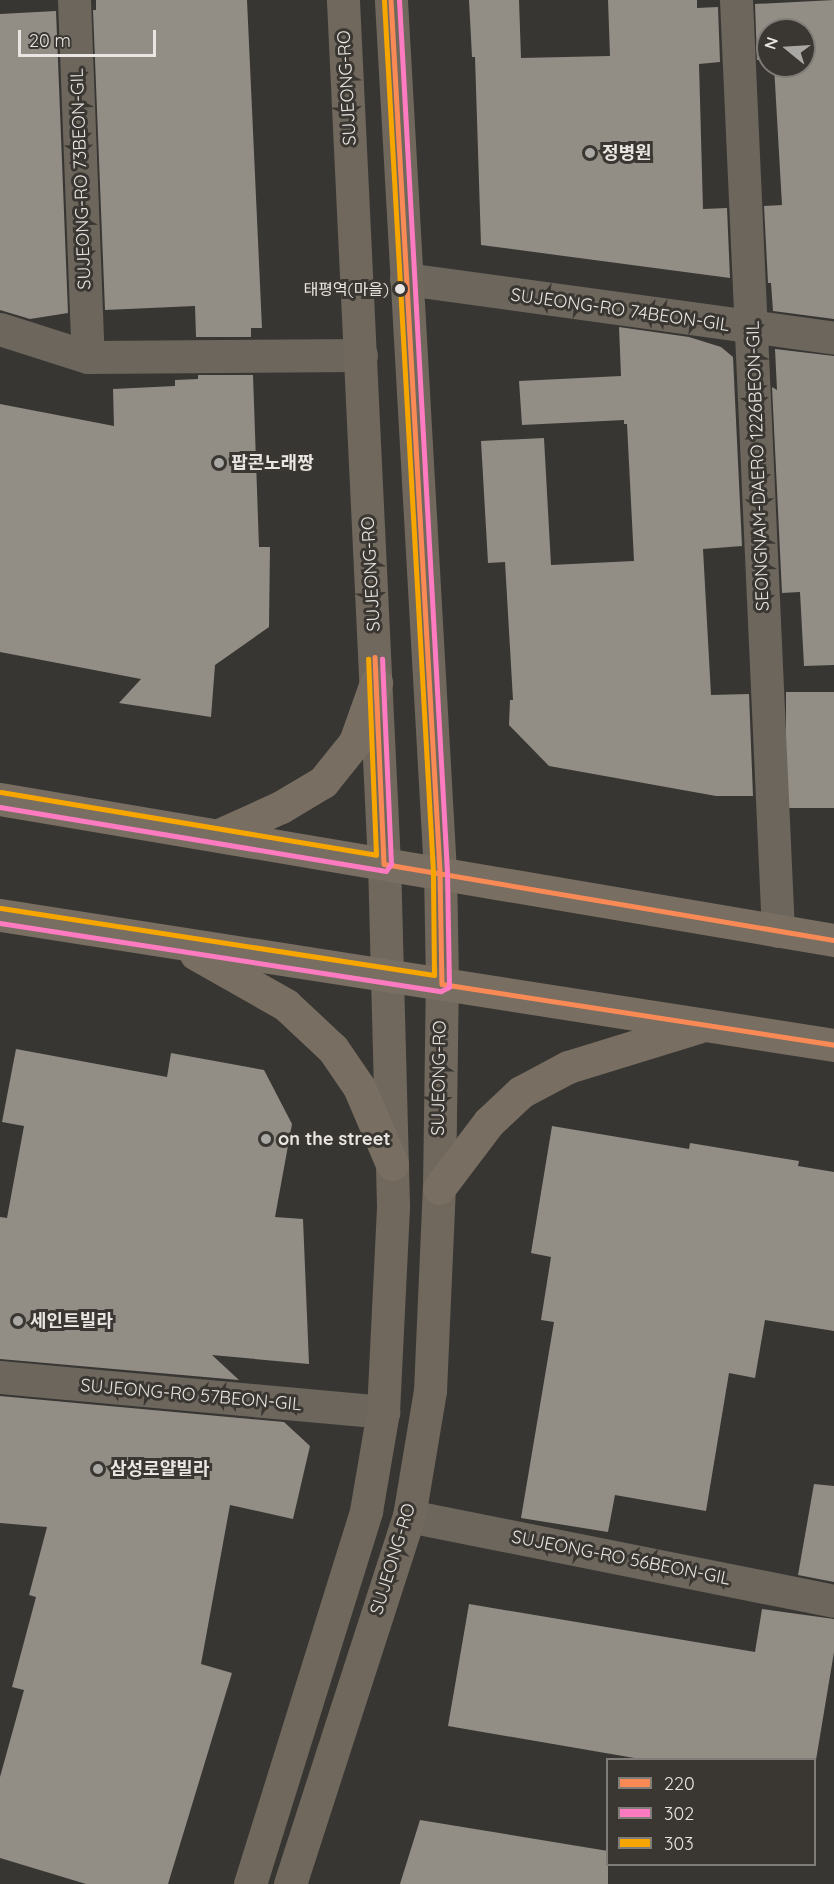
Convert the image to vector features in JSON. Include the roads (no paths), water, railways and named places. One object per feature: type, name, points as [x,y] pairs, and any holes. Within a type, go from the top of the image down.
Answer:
[{"type":"main road","name":"SUJEONG-RO","points":[[250,1884],[366,1511],[382,1412],[393,1205],[384,864],[343,0]]},
{"type":"main road","name":"SUJEONG-RO","points":[[290,1884],[409,1516],[430,1391],[439,1188],[442,984],[440,873],[391,0]]},
{"type":"main road","points":[[219,836],[281,807],[323,782],[355,742],[376,683]]},
{"type":"main road","points":[[0,799],[834,940]]},
{"type":"main road","points":[[0,915],[834,1045]]},
{"type":"main road","points":[[176,943],[286,1005],[333,1049],[360,1087],[392,1164]]},
{"type":"main road","points":[[439,1188],[489,1122],[521,1092],[568,1067],[707,1024]]},
{"type":"street","name":"SUJEONG-RO 73BEON-GIL","points":[[74,0],[88,357]]},
{"type":"street","name":"SEONGNAM-DAERO 1226BEON-GIL","points":[[736,0],[778,931]]},
{"type":"street","name":"SUJEONG-RO 74BEON-GIL","points":[[406,279],[834,338]]},
{"type":"street","points":[[0,329],[88,357],[361,355]]},
{"type":"street","name":"SUJEONG-RO 57BEON-GIL","points":[[0,1377],[382,1412]]},
{"type":"street","name":"SUJEONG-RO 56BEON-GIL","points":[[409,1516],[834,1600]]},
{"type":"place","name":"정병원","points":[[590,153]]},
{"type":"place","name":"태평역(마을)","points":[[400,289]]},
{"type":"place","name":"팝콘노래짱","points":[[219,463]]},
{"type":"place","name":"on the street","points":[[266,1139]]},
{"type":"place","name":"세인트빌라","points":[[18,1321]]},
{"type":"place","name":"삼성로얄빌라","points":[[98,1469]]}]
